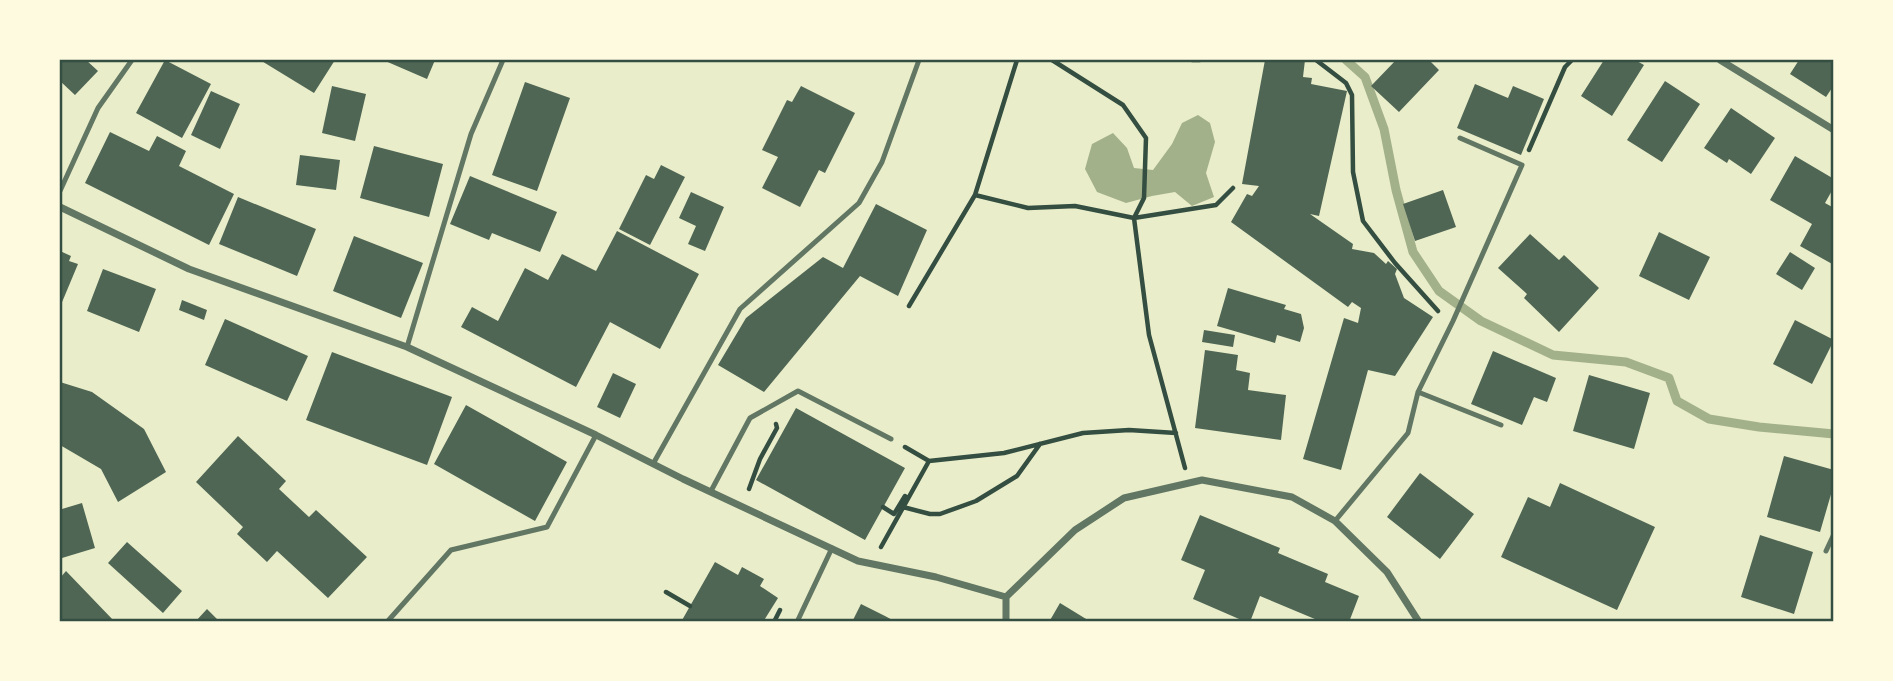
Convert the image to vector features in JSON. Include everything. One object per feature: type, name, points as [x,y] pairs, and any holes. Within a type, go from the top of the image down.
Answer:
[{"type":"street","points":[[1720,60],[1833,130]]},
{"type":"street","points":[[60,207],[189,269],[407,347],[858,561],[1006,597]]},
{"type":"street","points":[[1006,621],[1006,597],[1075,530],[1124,498],[1202,480],[1292,497],[1335,521],[1387,572],[1419,621]]},
{"type":"lane","points":[[60,191],[98,108],[132,60]]},
{"type":"lane","points":[[407,347],[471,134],[503,60]]},
{"type":"lane","points":[[653,464],[740,309],[859,203],[882,162],[919,60]]},
{"type":"lane","points":[[1335,521],[1408,433],[1418,392],[1452,323],[1522,165],[1460,138]]},
{"type":"lane","points":[[710,491],[750,418],[798,391],[891,439]]},
{"type":"lane","points":[[1418,392],[1501,425]]},
{"type":"lane","points":[[387,621],[451,550],[547,527],[596,435]]},
{"type":"lane","points":[[1826,551],[1833,534]]},
{"type":"lane","points":[[797,621],[832,548]]},
{"type":"path","points":[[909,306],[975,195],[1017,60]]},
{"type":"path","points":[[1052,60],[1123,106],[1146,138],[1144,198],[1134,218],[1149,335],[1189,482]]},
{"type":"path","points":[[1192,60],[1200,60]]},
{"type":"path","points":[[1316,60],[1346,83],[1352,95],[1353,172],[1363,221],[1433,307],[1452,323]]},
{"type":"path","points":[[1522,165],[1565,67],[1572,60]]},
{"type":"path","points":[[975,195],[1028,208],[1075,206],[1134,218],[1216,205],[1233,188]]},
{"type":"path","points":[[743,506],[760,459],[773,443],[777,428]]},
{"type":"path","points":[[891,439],[929,461],[1004,453],[1083,433],[1129,430],[1176,433]]},
{"type":"path","points":[[903,507],[940,514],[976,501],[1017,476],[1040,444]]},
{"type":"path","points":[[871,564],[929,461]]},
{"type":"path","points":[[883,507],[894,514],[905,496],[908,498]]},
{"type":"path","points":[[666,592],[690,606]]},
{"type":"shaded area","points":[[1198,115],[1210,123],[1215,142],[1206,173],[1214,197],[1192,206],[1175,192],[1126,203],[1097,192],[1085,169],[1092,144],[1113,133],[1127,148],[1134,168],[1153,170],[1172,144],[1182,123]]},
{"type":"building","points":[[60,60],[86,60],[98,71],[75,95],[60,81]]},
{"type":"building","points":[[165,60],[211,84],[182,138],[136,113]]},
{"type":"building","points":[[260,60],[335,60],[314,93]]},
{"type":"building","points":[[383,60],[435,60],[427,79]]},
{"type":"building","points":[[1265,60],[1305,60],[1303,77],[1312,78],[1311,84],[1347,91],[1319,216],[1310,214],[1353,244],[1352,249],[1374,253],[1386,264],[1388,261],[1397,269],[1395,274],[1404,298],[1433,317],[1395,376],[1368,370],[1341,470],[1303,459],[1344,318],[1358,323],[1361,308],[1352,302],[1348,307],[1231,222],[1247,194],[1252,196],[1259,186],[1242,184]]},
{"type":"building","points":[[1396,60],[1429,60],[1439,70],[1399,112],[1371,86]]},
{"type":"building","points":[[1604,60],[1635,60],[1644,65],[1612,116],[1581,96]]},
{"type":"building","points":[[1799,60],[1834,60],[1834,85],[1826,97],[1790,74]]},
{"type":"building","points":[[1665,81],[1700,104],[1662,162],[1627,140]]},
{"type":"building","points":[[525,82],[570,98],[537,191],[492,175]]},
{"type":"building","points":[[1475,84],[1508,98],[1513,86],[1544,99],[1521,155],[1457,128]]},
{"type":"building","points":[[332,86],[366,94],[355,141],[322,133]]},
{"type":"building","points":[[801,86],[855,113],[825,173],[819,170],[800,207],[762,188],[778,157],[762,150],[787,100],[792,102]]},
{"type":"building","points":[[211,91],[240,104],[220,149],[191,135]]},
{"type":"building","points":[[1731,108],[1775,138],[1751,174],[1729,159],[1727,163],[1704,148]]},
{"type":"building","points":[[110,132],[149,151],[157,136],[186,151],[179,166],[234,194],[209,245],[85,183]]},
{"type":"building","points":[[374,146],[443,164],[429,217],[360,198]]},
{"type":"building","points":[[300,155],[340,160],[336,190],[296,185]]},
{"type":"building","points":[[1795,156],[1834,179],[1834,187],[1825,203],[1834,208],[1834,265],[1800,246],[1812,224],[1770,200]]},
{"type":"building","points":[[661,165],[685,177],[650,245],[619,229],[646,175],[654,179]]},
{"type":"building","points":[[470,176],[557,212],[540,252],[492,233],[489,240],[450,224]]},
{"type":"building","points":[[1443,190],[1456,227],[1415,241],[1403,204]]},
{"type":"building","points":[[691,192],[724,207],[705,251],[688,244],[696,226],[679,218]]},
{"type":"building","points":[[238,197],[316,229],[297,276],[219,244]]},
{"type":"building","points":[[876,204],[927,230],[898,296],[860,276],[764,392],[718,365],[746,318],[823,257],[843,268]]},
{"type":"building","points":[[617,231],[699,274],[660,349],[610,322],[576,387],[461,327],[472,307],[498,321],[525,268],[548,280],[562,254],[596,271]]},
{"type":"building","points":[[1659,232],[1710,257],[1689,300],[1639,276]]},
{"type":"building","points":[[1530,234],[1559,260],[1564,255],[1599,288],[1559,332],[1524,298],[1527,294],[1498,268]]},
{"type":"building","points":[[354,236],[423,263],[401,318],[333,291]]},
{"type":"building","points":[[60,251],[71,256],[69,261],[78,264],[60,307]]},
{"type":"building","points":[[1790,252],[1815,268],[1802,290],[1776,274]]},
{"type":"building","points":[[103,269],[156,289],[139,332],[87,311]]},
{"type":"building","points":[[1228,288],[1286,305],[1284,309],[1301,314],[1304,328],[1300,342],[1277,335],[1275,343],[1217,326]]},
{"type":"building","points":[[182,300],[207,310],[204,320],[179,310]]},
{"type":"building","points":[[225,319],[308,356],[287,401],[205,365]]},
{"type":"building","points":[[1795,320],[1834,340],[1812,384],[1773,364]]},
{"type":"building","points":[[1204,330],[1235,335],[1233,347],[1202,342]]},
{"type":"building","points":[[1205,350],[1238,355],[1236,370],[1250,373],[1248,390],[1286,395],[1281,440],[1195,428]]},
{"type":"building","points":[[1493,351],[1556,378],[1547,402],[1534,397],[1522,425],[1471,404]]},
{"type":"building","points":[[332,352],[452,397],[427,465],[306,420]]},
{"type":"building","points":[[613,373],[636,384],[620,418],[597,407]]},
{"type":"building","points":[[1589,375],[1650,393],[1634,449],[1573,431]]},
{"type":"building","points":[[60,382],[92,392],[144,429],[166,472],[118,502],[101,469],[60,445]]},
{"type":"building","points":[[466,405],[567,462],[535,521],[434,464]]},
{"type":"building","points":[[796,408],[905,468],[865,540],[756,480]]},
{"type":"building","points":[[238,436],[286,481],[279,489],[309,517],[316,510],[367,557],[328,598],[277,551],[267,562],[237,534],[243,527],[196,482]]},
{"type":"building","points":[[1784,456],[1834,470],[1834,484],[1820,532],[1767,517]]},
{"type":"building","points":[[1420,473],[1474,514],[1440,559],[1387,517]]},
{"type":"building","points":[[1560,483],[1655,527],[1617,610],[1501,557],[1528,497],[1550,507]]},
{"type":"building","points":[[60,501],[62,509],[82,503],[95,548],[62,558]]},
{"type":"building","points":[[1200,515],[1280,548],[1278,553],[1328,574],[1325,582],[1359,596],[1349,622],[1322,622],[1260,596],[1250,622],[1246,622],[1193,599],[1205,570],[1181,560]]},
{"type":"building","points":[[1760,535],[1813,552],[1794,614],[1741,597]]},
{"type":"building","points":[[127,542],[182,591],[163,613],[108,563]]},
{"type":"building","points":[[715,562],[738,575],[742,567],[764,579],[760,586],[778,598],[763,622],[681,622]]},
{"type":"building","points":[[66,571],[115,622],[60,622],[60,578]]},
{"type":"building","points":[[1060,603],[1091,622],[1049,622]]},
{"type":"building","points":[[861,604],[885,616],[896,622],[852,622]]},
{"type":"building","points":[[207,609],[220,622],[195,622]]},
{"type":"waterway","points":[[1346,60],[1365,77],[1384,129],[1396,190],[1413,252],[1439,291],[1481,321],[1553,355],[1626,362],[1669,378],[1677,401],[1709,419],[1834,434]]}]
